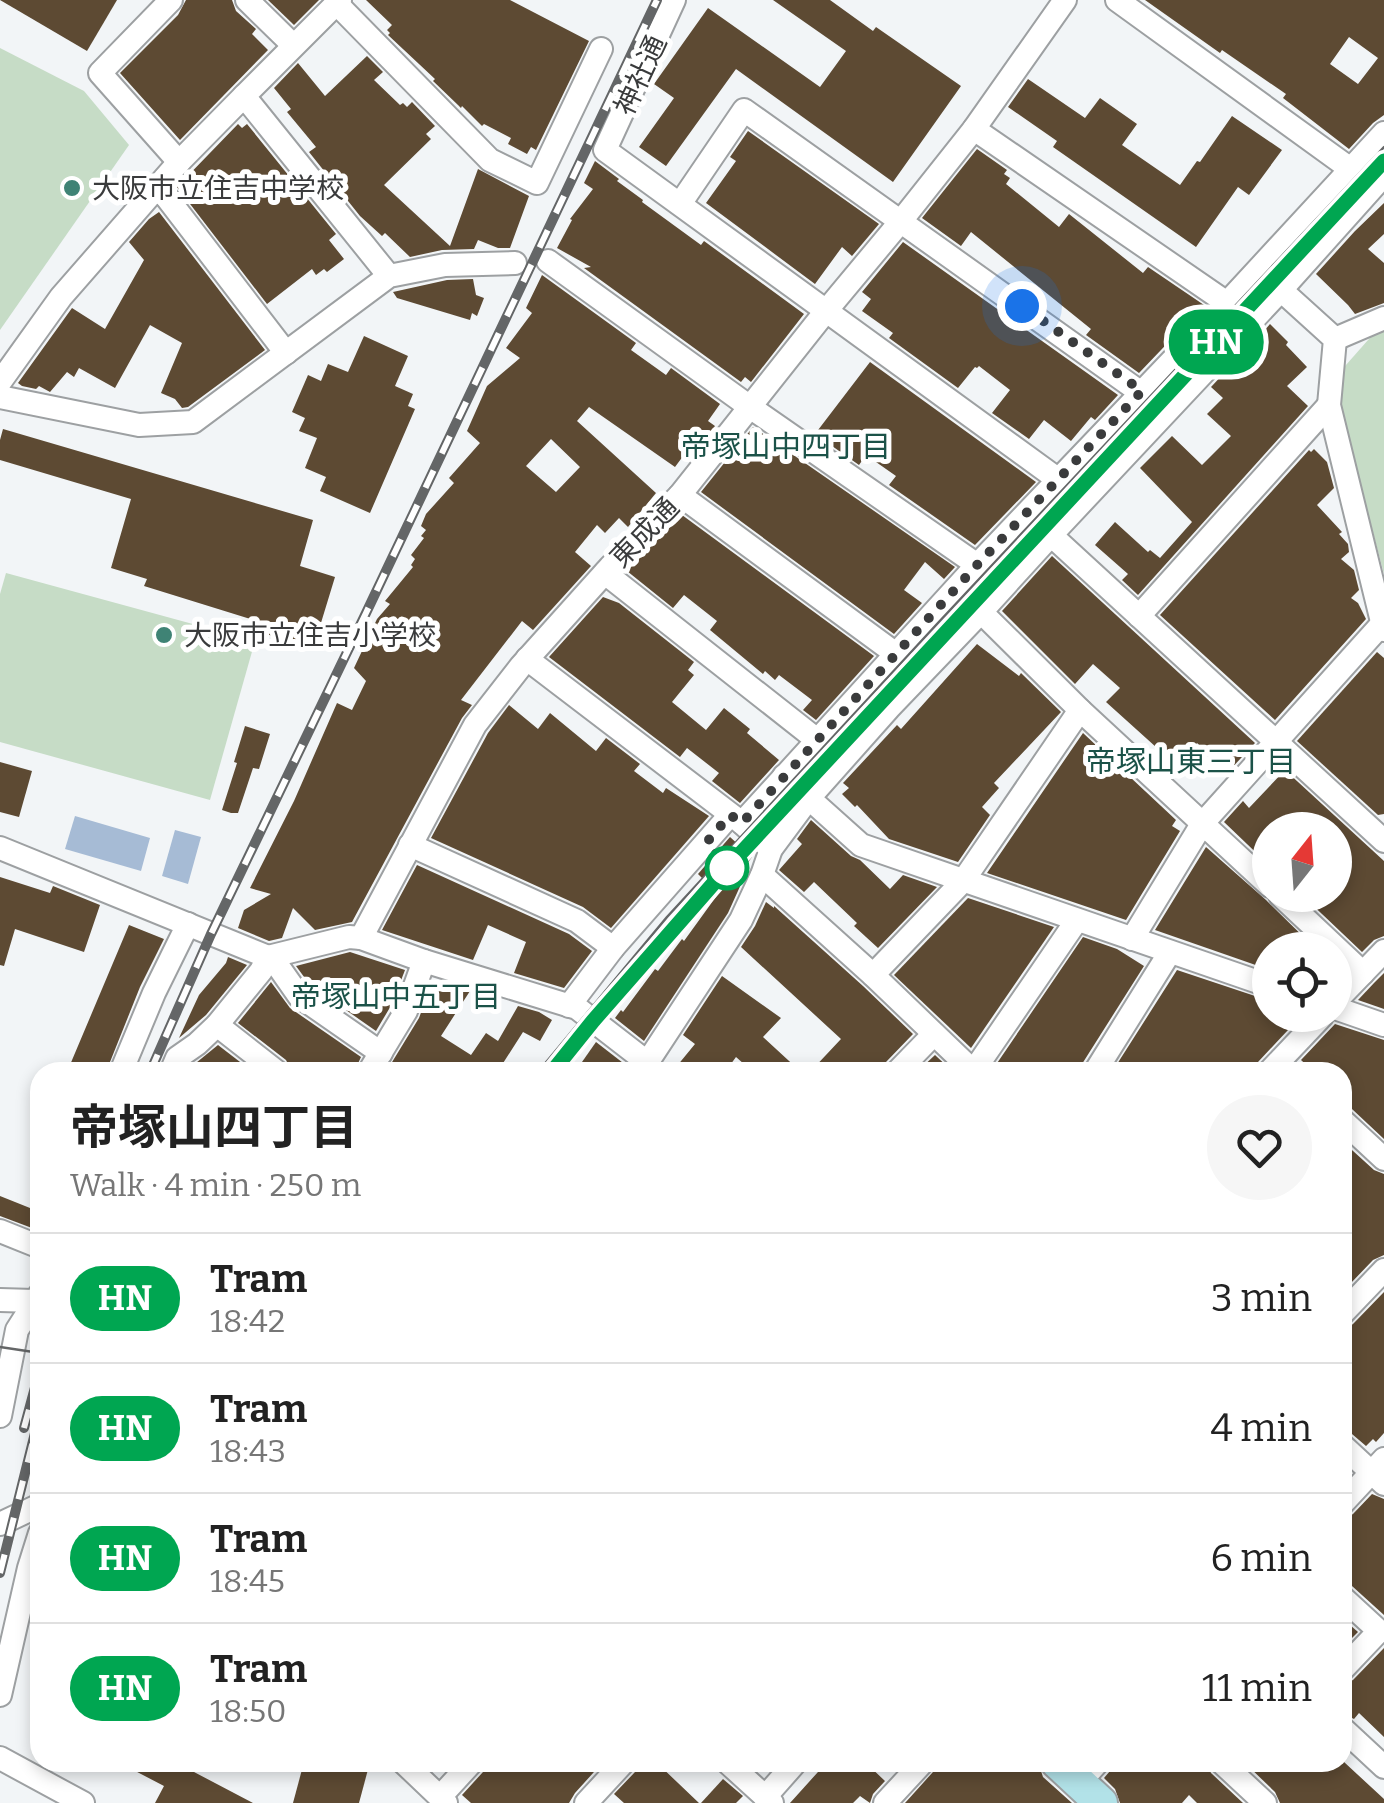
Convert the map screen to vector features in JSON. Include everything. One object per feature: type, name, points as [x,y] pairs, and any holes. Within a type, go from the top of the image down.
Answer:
[{"type":"street","points":[[170,0],[100,74],[179,162]]},
{"type":"street","points":[[247,0],[293,45]]},
{"type":"street","name":"神社通","points":[[674,0],[605,150],[680,204]]},
{"type":"street","name":"東成通","points":[[361,938],[475,725],[527,659],[680,495],[974,129],[1065,0]]},
{"type":"street","points":[[648,1062],[741,920],[770,849],[809,798],[1379,181],[1352,168],[1117,0]]},
{"type":"street","points":[[0,382],[61,297],[179,162],[338,2],[490,160],[537,183],[600,49]]},
{"type":"street","points":[[244,96],[389,276]]},
{"type":"street","points":[[1084,500],[680,204],[744,110],[1142,391],[1166,413]]},
{"type":"street","points":[[974,129],[1227,303],[1249,324]]},
{"type":"street","points":[[569,1006],[613,948],[736,819],[784,776],[1384,133]]},
{"type":"street","points":[[158,186],[286,353]]},
{"type":"street","points":[[548,262],[1005,586]]},
{"type":"street","points":[[0,397],[139,425],[193,422],[389,276],[445,265],[515,263]]},
{"type":"street","points":[[1258,270],[1335,339]]},
{"type":"street","points":[[1335,339],[1384,318]]},
{"type":"street","points":[[1132,939],[1202,824],[1383,628],[1330,405],[1335,339]]},
{"type":"street","points":[[1139,616],[1330,405]]},
{"type":"street","points":[[680,495],[921,674]]},
{"type":"street","points":[[1027,512],[1384,841]]},
{"type":"street","points":[[605,573],[842,760]]},
{"type":"street","points":[[956,588],[1252,870]]},
{"type":"street","points":[[527,659],[770,849]]},
{"type":"street","points":[[872,975],[964,881],[1080,710]]},
{"type":"street","points":[[784,776],[861,845],[1252,980]]},
{"type":"street","points":[[410,845],[577,921],[613,948]]},
{"type":"street","points":[[0,848],[268,957],[299,996],[374,1062]]},
{"type":"street","points":[[762,876],[963,1062]]},
{"type":"street","points":[[1298,912],[1363,973]]},
{"type":"street","points":[[981,1062],[1077,920]]},
{"type":"street","points":[[125,1062],[188,924]]},
{"type":"street","points":[[175,1062],[217,1025],[268,957],[349,937],[577,1008],[637,1062]]},
{"type":"street","points":[[1352,986],[1384,951]]},
{"type":"street","points":[[1100,1062],[1170,952]]},
{"type":"street","points":[[376,1062],[406,1011],[424,961]]},
{"type":"street","points":[[1352,1012],[1384,1025]]},
{"type":"street","points":[[217,1025],[264,1062]]},
{"type":"street","points":[[1286,1062],[1309,1032]]},
{"type":"street","points":[[907,1062],[934,1034]]},
{"type":"street","points":[[1352,1129],[1384,1159]]},
{"type":"street","points":[[0,1231],[30,1243]]},
{"type":"street","points":[[1352,1297],[1384,1270]]},
{"type":"street","points":[[0,1300],[30,1298]]},
{"type":"street","points":[[0,1416],[17,1330],[30,1309]]},
{"type":"street","points":[[1352,1452],[1380,1472],[1352,1496]]},
{"type":"street","points":[[0,1524],[30,1510]]},
{"type":"street","points":[[0,1695],[30,1565]]},
{"type":"street","points":[[1352,1606],[1378,1631],[1352,1659]]},
{"type":"street","points":[[1352,1737],[1384,1767]]},
{"type":"street","points":[[0,1758],[83,1803]]},
{"type":"street","points":[[413,1772],[443,1800],[464,1772]]},
{"type":"street","points":[[595,1800],[616,1772]]},
{"type":"street","points":[[738,1772],[768,1800],[789,1772]]},
{"type":"street","points":[[885,1803],[914,1772]]},
{"type":"street","points":[[1232,1772],[1265,1803]]},
{"type":"green space","points":[[0,48],[84,91],[129,145],[0,330]]},
{"type":"green space","points":[[1384,327],[1384,574],[1338,401],[1338,374]]},
{"type":"green space","points":[[6,573],[255,641],[210,800],[0,742],[0,594]]},
{"type":"water","points":[[75,816],[150,838],[141,871],[65,849]]},
{"type":"water","points":[[175,830],[201,837],[188,884],[162,876]]},
{"type":"building","points":[[0,0],[117,0],[87,51]]},
{"type":"building","points":[[186,0],[232,0],[236,11],[256,29],[252,34],[268,50],[180,140],[120,73],[178,15]]},
{"type":"building","points":[[268,0],[319,0],[294,25]]},
{"type":"building","points":[[366,0],[510,0],[589,41],[536,150],[531,147],[527,154],[508,144],[511,138],[482,126],[461,108],[388,35],[392,25]]},
{"type":"building","points":[[773,0],[830,0],[961,86],[893,182],[736,69],[666,166],[639,147],[674,98],[654,84],[708,8],[820,87],[846,51]]},
{"type":"building","points":[[1145,0],[1384,0],[1384,115],[1349,149],[1283,98],[1286,94],[1222,50],[1220,53]],"holes":[[[1349,37],[1378,58],[1358,84],[1330,64]]]},
{"type":"building","points":[[367,56],[383,72],[374,80],[400,105],[407,107],[412,102],[435,126],[426,134],[431,139],[384,185],[450,246],[478,169],[529,196],[510,248],[478,240],[474,249],[410,257],[360,216],[309,152],[316,147],[287,112],[291,109],[274,88],[298,63],[325,96]]},
{"type":"building","points":[[1028,79],[1085,118],[1100,98],[1137,124],[1122,145],[1180,185],[1232,116],[1282,150],[1249,195],[1238,187],[1196,247],[1053,147],[1057,141],[1008,107]]},
{"type":"building","points":[[238,124],[242,128],[247,124],[336,234],[329,240],[344,259],[327,272],[324,269],[316,275],[312,269],[267,304],[177,187]]},
{"type":"building","points":[[748,131],[879,224],[852,256],[842,247],[815,284],[706,203],[736,161],[730,157]]},
{"type":"building","points":[[977,149],[1007,170],[1004,174],[1010,178],[1006,184],[1059,227],[1069,214],[1143,273],[1148,267],[1204,305],[1139,373],[1086,335],[1091,329],[971,232],[961,246],[922,218]]},
{"type":"building","points":[[595,161],[642,202],[701,245],[704,241],[804,314],[751,382],[745,377],[741,382],[584,268],[591,267],[557,248],[570,219],[593,189],[584,183]]},
{"type":"building","points":[[1384,203],[1384,234],[1368,249],[1384,263],[1384,303],[1355,314],[1316,274]]},
{"type":"building","points":[[159,212],[265,350],[182,408],[175,399],[161,393],[182,343],[150,325],[115,388],[79,368],[74,377],[67,372],[50,392],[18,383],[72,308],[105,329],[144,260],[129,242]]},
{"type":"building","points":[[903,242],[1118,395],[1095,420],[1091,417],[1071,441],[1044,420],[1029,439],[992,413],[1010,390],[979,366],[958,388],[889,338],[893,333],[862,311],[871,299],[862,292]]},
{"type":"building","points":[[542,275],[636,343],[631,350],[666,375],[671,368],[720,404],[708,421],[715,426],[701,444],[695,440],[675,467],[589,407],[577,421],[656,493],[628,527],[619,518],[605,533],[597,525],[575,552],[591,566],[533,630],[522,621],[461,700],[472,705],[352,922],[315,930],[293,908],[282,938],[269,941],[238,928],[244,910],[271,894],[250,888],[337,703],[352,710],[366,681],[354,668],[377,619],[390,604],[385,601],[413,567],[415,559],[411,555],[424,538],[421,536],[426,530],[421,526],[426,514],[454,483],[449,478],[480,443],[467,431],[487,386],[520,358],[506,348],[532,313],[526,308]],"holes":[[[551,439],[580,467],[556,492],[526,466]]]},
{"type":"building","points":[[473,279],[476,295],[484,298],[477,316],[472,313],[470,320],[397,298],[393,292],[447,280]]},
{"type":"building","points":[[1270,324],[1307,367],[1287,386],[1308,406],[1138,595],[1122,580],[1128,574],[1095,545],[1115,522],[1160,558],[1192,522],[1140,468],[1172,436],[1202,465],[1231,436],[1207,414],[1223,398],[1211,387]]},
{"type":"building","points":[[364,336],[408,356],[395,386],[413,394],[408,406],[415,409],[370,513],[320,491],[326,477],[305,468],[317,438],[299,431],[305,418],[292,412],[308,375],[321,381],[328,364],[348,372]]},
{"type":"building","points":[[870,362],[1036,482],[975,545],[889,485],[896,476],[866,455],[859,465],[815,434]]},
{"type":"building","points":[[753,427],[955,567],[944,579],[925,562],[904,590],[922,603],[894,634],[701,492]]},
{"type":"building","points":[[3,429],[313,520],[300,566],[335,577],[313,649],[254,630],[257,621],[144,586],[147,579],[111,568],[131,499],[0,460]]},
{"type":"building","points":[[1314,449],[1327,462],[1334,488],[1317,505],[1348,544],[1349,552],[1341,559],[1354,570],[1359,590],[1351,598],[1366,619],[1275,720],[1160,615]]},
{"type":"building","points":[[682,515],[874,656],[816,720],[803,710],[812,700],[779,675],[775,680],[765,671],[763,674],[710,630],[717,621],[684,595],[673,608],[627,571]]},
{"type":"building","points":[[1052,556],[1255,743],[1228,772],[1197,743],[1177,766],[1106,702],[1120,688],[1093,664],[1075,684],[1002,611]]},
{"type":"building","points":[[603,597],[619,603],[694,662],[688,670],[694,675],[672,702],[706,730],[724,708],[779,760],[740,803],[712,781],[719,773],[687,748],[680,757],[549,657]]},
{"type":"building","points":[[977,644],[1019,676],[1021,673],[1061,712],[994,783],[999,788],[982,807],[990,815],[958,862],[889,839],[842,794],[849,788],[843,783],[897,725],[901,729]]},
{"type":"building","points":[[1377,652],[1384,658],[1384,814],[1378,815],[1297,741]]},
{"type":"building","points":[[509,705],[538,729],[550,713],[596,751],[606,738],[640,764],[634,771],[663,793],[666,788],[709,816],[611,928],[583,907],[431,838],[488,733]]},
{"type":"building","points":[[245,726],[270,734],[238,813],[231,813],[222,810]]},
{"type":"building","points":[[1083,733],[1176,820],[1172,826],[1180,831],[1126,920],[987,873]]},
{"type":"building","points":[[0,762],[32,771],[19,817],[0,812]]},
{"type":"building","points":[[1285,770],[1331,812],[1252,812],[1252,849],[1224,822],[1243,801],[1249,808]]},
{"type":"building","points":[[811,820],[890,889],[903,875],[937,887],[878,948],[814,882],[804,892],[779,870],[802,844],[797,839]]},
{"type":"building","points":[[1352,832],[1384,861],[1384,936],[1362,952],[1352,942],[1352,932],[1341,932],[1320,912],[1352,912]]},
{"type":"building","points":[[730,837],[752,857],[737,877],[742,882],[728,913],[644,1041],[615,1018],[684,941],[718,894],[698,874]]},
{"type":"building","points":[[1206,847],[1252,888],[1252,912],[1278,912],[1299,932],[1252,932],[1252,964],[1155,930]]},
{"type":"building","points":[[417,865],[569,934],[592,951],[564,988],[514,973],[526,942],[488,925],[473,960],[382,930]]},
{"type":"building","points":[[0,877],[50,893],[53,886],[100,905],[84,952],[15,929],[4,966],[0,965]]},
{"type":"building","points":[[968,898],[1054,927],[971,1048],[894,975]]},
{"type":"building","points":[[766,902],[774,906],[913,1034],[886,1062],[819,1062],[841,1039],[741,947]]},
{"type":"building","points":[[129,925],[164,939],[110,1062],[71,1062]]},
{"type":"building","points":[[1083,937],[1117,949],[1144,966],[1083,1062],[998,1062]]},
{"type":"building","points":[[350,952],[405,970],[376,1031],[310,985],[296,966]]},
{"type":"building","points":[[228,957],[247,965],[206,1015],[179,1038],[199,995]]},
{"type":"building","points":[[1177,970],[1252,995],[1252,1032],[1286,1032],[1258,1062],[1118,1062]]},
{"type":"building","points":[[1384,973],[1384,1009],[1358,1000],[1374,983]]},
{"type":"building","points":[[722,976],[781,1018],[763,1037],[790,1062],[742,1062],[736,1057],[732,1062],[680,1062],[695,1044],[683,1035]]},
{"type":"building","points":[[433,980],[470,991],[441,1036],[471,1055],[486,1033],[498,1041],[518,1006],[552,1020],[540,1041],[523,1032],[504,1062],[392,1062],[419,1018]]},
{"type":"building","points":[[271,982],[290,1008],[361,1057],[359,1062],[287,1062],[238,1023]]},
{"type":"building","points":[[1352,1030],[1384,1040],[1384,1139],[1352,1109],[1352,1062],[1303,1062],[1327,1032]]},
{"type":"building","points":[[596,1042],[622,1062],[582,1062]]},
{"type":"building","points":[[218,1045],[240,1062],[197,1062]]},
{"type":"building","points":[[1352,1150],[1384,1174],[1384,1255],[1373,1260],[1352,1282]]},
{"type":"building","points":[[0,1196],[30,1208],[30,1227],[0,1216]]},
{"type":"building","points":[[1384,1292],[1384,1433],[1366,1446],[1352,1434],[1353,1324]]},
{"type":"building","points":[[1372,1494],[1384,1499],[1384,1615],[1352,1586],[1353,1514]]},
{"type":"building","points":[[1384,1648],[1384,1737],[1359,1713],[1352,1718],[1353,1680]]},
{"type":"building","points":[[1352,1769],[1384,1803],[1280,1803],[1275,1792],[1254,1772]]},
{"type":"building","points":[[137,1772],[194,1772],[253,1803],[155,1803],[164,1786]]},
{"type":"building","points":[[301,1772],[367,1772],[359,1803],[293,1803]]},
{"type":"building","points":[[483,1772],[594,1772],[569,1803],[471,1803],[462,1795]]},
{"type":"building","points":[[635,1772],[666,1772],[699,1803],[624,1803],[614,1794]]},
{"type":"building","points":[[818,1772],[876,1772],[885,1781],[870,1803],[860,1796],[853,1803],[790,1803]]},
{"type":"building","points":[[933,1772],[1041,1772],[1072,1803],[905,1803]]},
{"type":"building","points":[[1109,1772],[1211,1772],[1243,1803],[1197,1803],[1189,1795],[1182,1803],[1120,1803],[1115,1789],[1104,1778]]},
{"type":"building","points":[[723,1779],[743,1796],[736,1803],[701,1803]]},
{"type":"tram line","points":[[546,1062],[667,917],[1384,147]]},
{"type":"tram line","name":"HN","points":[[560,1062],[727,868],[1384,161]]},
{"type":"tram line","points":[[0,1347],[30,1352]]},
{"type":"railway","points":[[154,1062],[211,934],[657,0]]},
{"type":"railway","points":[[24,1428],[30,1406]]},
{"type":"railway","points":[[0,1573],[30,1453]]},
{"type":"place","name":"大阪市立住吉中学校","points":[[72,188]]},
{"type":"place","name":"大阪市立住吉小学校","points":[[164,635]]},
{"type":"district","name":"帝塚山中四丁目","points":[[786,447]]},
{"type":"district","name":"帝塚山東三丁目","points":[[1191,762]]},
{"type":"district","name":"帝塚山中五丁目","points":[[396,997]]},
{"type":"route","points":[[727,868],[707,842],[730,815],[742,823],[1142,391],[1022,306]]}]
